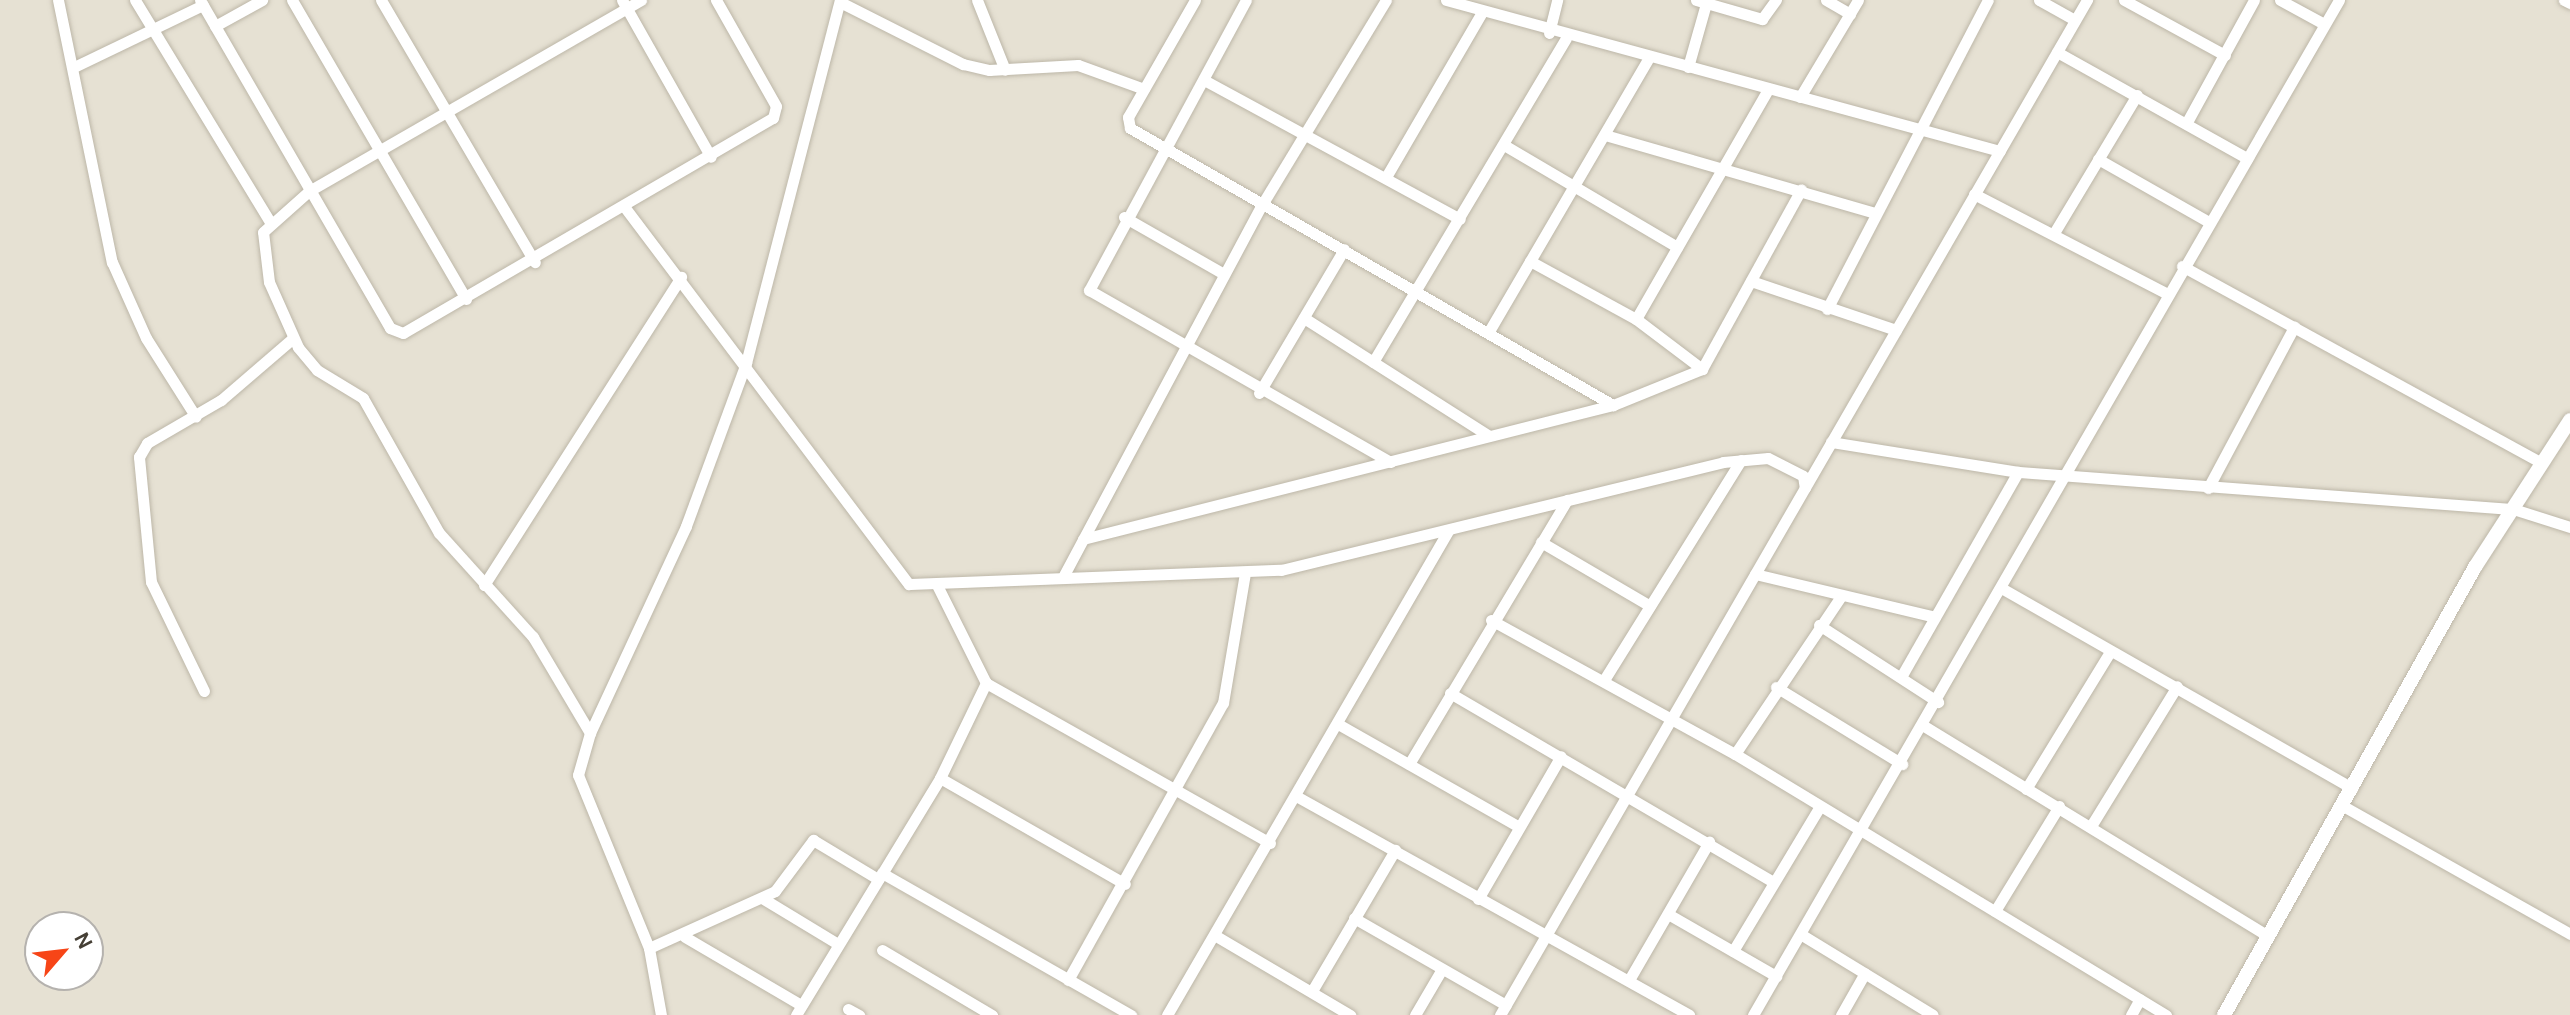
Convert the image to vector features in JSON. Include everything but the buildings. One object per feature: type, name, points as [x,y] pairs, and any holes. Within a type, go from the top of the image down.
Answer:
[{"type":"street","points":[[58,0],[112,262],[146,338],[196,417]]},
{"type":"street","points":[[135,0],[151,31],[270,222]]},
{"type":"street","points":[[215,26],[262,0]]},
{"type":"street","points":[[292,0],[466,299]]},
{"type":"street","points":[[381,0],[449,110],[535,262]]},
{"type":"street","points":[[590,733],[559,673],[439,533],[363,398],[317,370],[293,338],[269,282],[263,232],[270,222],[309,191],[624,4],[641,0]]},
{"type":"street","points":[[74,67],[151,31],[202,2],[309,191],[396,332],[535,262],[711,157],[777,113],[716,0]]},
{"type":"street","points":[[977,0],[1005,70]]},
{"type":"street","points":[[1195,0],[1127,123],[1344,249],[1415,294],[1613,405]]},
{"type":"street","points":[[1064,575],[1183,347],[1263,203],[1386,0]]},
{"type":"street","points":[[1446,0],[1566,38],[1688,67],[2000,151]]},
{"type":"street","points":[[1549,33],[1557,0]]},
{"type":"street","points":[[1688,67],[1703,1],[1762,19],[1776,0]]},
{"type":"street","points":[[1826,0],[1850,14]]},
{"type":"street","points":[[1800,97],[1858,0]]},
{"type":"street","points":[[1827,309],[1988,0]]},
{"type":"street","points":[[2039,0],[2075,20]]},
{"type":"street","points":[[1354,918],[1442,969],[1503,1010],[2087,0]]},
{"type":"street","points":[[2124,0],[2225,55]]},
{"type":"street","points":[[2187,122],[2254,0]]},
{"type":"street","points":[[2280,0],[2324,24]]},
{"type":"street","points":[[1753,1015],[2003,589],[2064,474],[2207,221],[2339,0]]},
{"type":"street","points":[[2564,0],[2570,3]]},
{"type":"street","points":[[661,1015],[649,948],[583,801],[578,775],[590,733],[686,526],[746,363],[840,1],[963,64],[1005,70],[1078,65],[1144,89]]},
{"type":"street","points":[[1242,2],[1204,80],[1124,217],[1089,290],[1259,393],[1390,462]]},
{"type":"street","points":[[624,4],[711,157]]},
{"type":"street","points":[[1386,177],[1482,12]]},
{"type":"street","points":[[1373,362],[1566,38]]},
{"type":"street","points":[[2057,52],[2247,158]]},
{"type":"street","points":[[1488,333],[1648,59]]},
{"type":"street","points":[[1204,80],[1303,137],[1386,177],[1460,219]]},
{"type":"street","points":[[1636,319],[1768,89]]},
{"type":"street","points":[[2054,233],[2137,95]]},
{"type":"street","points":[[1605,135],[1726,165],[1876,213]]},
{"type":"street","points":[[1504,145],[1572,190],[1677,247]]},
{"type":"street","points":[[2098,159],[2207,221]]},
{"type":"street","points":[[1083,539],[1613,405],[1702,369],[1801,190]]},
{"type":"street","points":[[1974,194],[2166,293]]},
{"type":"street","points":[[626,209],[746,363],[890,564],[909,584],[937,585],[1064,575],[1127,580],[1245,573],[1448,531],[1741,460],[1787,465],[1803,476],[1805,488]]},
{"type":"street","points":[[1124,217],[1224,274]]},
{"type":"street","points":[[1259,393],[1344,249]]},
{"type":"street","points":[[1530,261],[1636,319],[1702,369]]},
{"type":"street","points":[[2182,266],[2542,463]]},
{"type":"street","points":[[484,585],[681,277]]},
{"type":"street","points":[[1751,281],[1896,330]]},
{"type":"street","points":[[1304,318],[1488,435]]},
{"type":"street","points":[[2208,488],[2294,327]]},
{"type":"street","points":[[204,691],[151,582],[139,457],[147,443],[196,417],[293,338]]},
{"type":"street","points":[[2224,1015],[2513,509],[2570,420]]},
{"type":"street","points":[[1831,442],[2018,472],[2513,509],[2570,527]]},
{"type":"street","points":[[1604,680],[1741,460]]},
{"type":"street","points":[[1901,677],[2018,472]]},
{"type":"street","points":[[1409,764],[1491,620],[1567,500]]},
{"type":"street","points":[[1167,1015],[1270,843],[1448,531]]},
{"type":"street","points":[[1541,542],[1650,606]]},
{"type":"street","points":[[1068,980],[1180,790],[1223,703],[1245,573]]},
{"type":"street","points":[[1755,574],[1935,617]]},
{"type":"street","points":[[937,585],[986,683],[1270,843]]},
{"type":"street","points":[[2003,589],[2352,788]]},
{"type":"street","points":[[1735,754],[1776,687],[1841,596]]},
{"type":"street","points":[[1491,620],[1735,754],[2166,1015]]},
{"type":"street","points":[[1819,625],[1938,702]]},
{"type":"street","points":[[2026,789],[2110,652]]},
{"type":"street","points":[[685,937],[799,1010],[940,778],[986,683]]},
{"type":"street","points":[[2091,826],[2177,686]]},
{"type":"street","points":[[1776,687],[1902,764]]},
{"type":"street","points":[[1450,693],[1628,794],[1774,882]]},
{"type":"street","points":[[1338,724],[1519,827]]},
{"type":"street","points":[[1924,726],[2269,937]]},
{"type":"street","points":[[1478,899],[1561,756]]},
{"type":"street","points":[[940,778],[1125,884]]},
{"type":"street","points":[[1296,796],[1395,850],[1544,939],[1629,980],[1689,1015]]},
{"type":"street","points":[[1733,951],[1820,806]]},
{"type":"street","points":[[1995,911],[2059,806]]},
{"type":"street","points":[[2343,806],[2570,934]]},
{"type":"street","points":[[649,948],[685,937],[762,898],[813,840],[1131,1015]]},
{"type":"street","points":[[1629,980],[1709,842]]},
{"type":"street","points":[[1312,991],[1395,850]]},
{"type":"street","points":[[762,898],[838,944]]},
{"type":"street","points":[[1668,914],[1776,976]]},
{"type":"street","points":[[1802,935],[1933,1015]]},
{"type":"street","points":[[1216,936],[1350,1015]]},
{"type":"street","points":[[882,950],[992,1015]]},
{"type":"street","points":[[1415,1015],[1442,969]]},
{"type":"street","points":[[1841,1015],[1865,973]]},
{"type":"street","points":[[2131,1015],[2140,999]]},
{"type":"shaded area","points":[[0,0],[2570,0],[2570,1015],[0,1015]]}]
